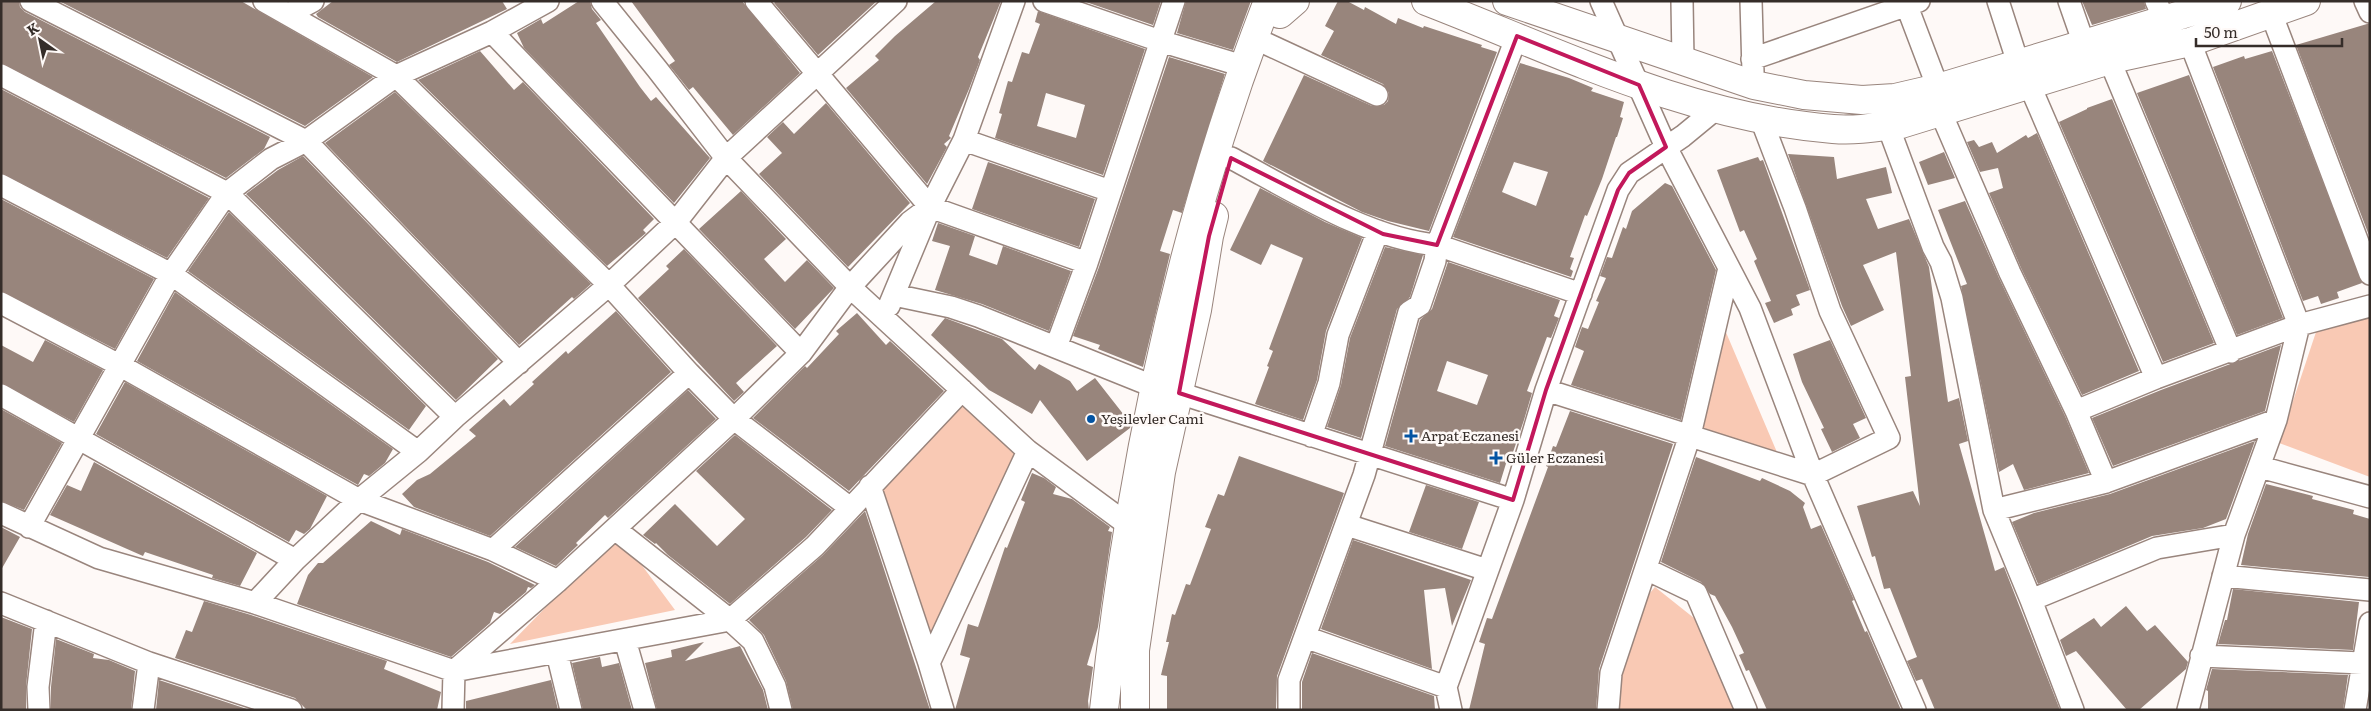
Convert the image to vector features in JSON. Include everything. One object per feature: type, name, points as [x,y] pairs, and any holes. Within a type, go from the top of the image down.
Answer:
[{"type":"main road","points":[[1426,1],[1639,86],[1761,119],[1833,129],[1869,129],[1888,126],[1939,100],[2024,75],[2110,61],[2190,42],[2306,1]]},
{"type":"main road","points":[[1506,1],[1683,61],[1753,72],[1804,95],[1862,100],[1895,98],[1939,100]]},
{"type":"main road","points":[[2024,75],[2084,44],[2160,10],[2227,1]]},
{"type":"main road","points":[[1104,710],[1127,524],[1167,390],[1197,310],[1209,236],[1231,158],[1267,44],[1282,4]]},
{"type":"main road","points":[[1135,710],[1135,650],[1161,472],[1167,390],[1193,222],[1243,66],[1282,4]]},
{"type":"street","points":[[30,1],[306,141],[519,363]]},
{"type":"street","points":[[264,1],[396,76],[610,285],[688,373],[734,419],[849,507]]},
{"type":"street","points":[[289,14],[313,1]]},
{"type":"street","points":[[29,527],[77,438],[121,366],[171,274],[227,193],[271,159],[306,141],[396,76],[492,32],[515,9],[548,1]]},
{"type":"street","points":[[602,1],[658,69],[726,158],[850,287],[1028,451],[1127,524]]},
{"type":"street","points":[[255,603],[295,560],[359,500],[418,452],[455,417],[610,285],[676,222],[726,158],[896,1]]},
{"type":"street","points":[[883,317],[930,207],[964,140],[1014,1]]},
{"type":"street","points":[[1044,1],[1160,41],[1243,66]]},
{"type":"street","points":[[1056,347],[1087,263],[1174,1]]},
{"type":"street","points":[[1601,1],[1666,147],[1750,308],[1813,475],[1915,710]]},
{"type":"street","points":[[1682,1],[1683,61]]},
{"type":"street","points":[[1751,1],[1753,72],[1910,3],[1939,100],[2010,273],[2076,411],[2106,482]]},
{"type":"street","points":[[1998,1],[2024,75],[2156,378]]},
{"type":"street","points":[[2069,1],[2084,44]]},
{"type":"street","points":[[2365,1],[2370,12]]},
{"type":"street","points":[[761,3],[930,207],[1087,263]]},
{"type":"street","points":[[2271,13],[2370,274]]},
{"type":"street","points":[[492,32],[801,354]]},
{"type":"street","points":[[1289,710],[1289,680],[1364,475],[1409,312],[1420,305],[1435,261],[1437,246],[1517,36]]},
{"type":"street","points":[[2188,710],[2234,535],[2276,420],[2299,325],[2190,42]]},
{"type":"street","points":[[1267,44],[1377,95]]},
{"type":"street","points":[[2110,61],[2231,352]]},
{"type":"street","points":[[1,75],[227,193],[455,417]]},
{"type":"street","points":[[1451,710],[1446,687],[1513,500],[1546,390],[1618,190],[1629,173],[1683,136],[1717,108]]},
{"type":"street","points":[[1546,390],[1813,475],[1889,438],[1830,311],[1796,208],[1761,119]]},
{"type":"street","points":[[1888,126],[1933,248],[1941,262],[1952,298],[1994,510],[2073,710]]},
{"type":"street","points":[[964,140],[1110,191]]},
{"type":"street","points":[[1231,158],[1326,208],[1378,231],[1418,244],[1437,246],[1582,294]]},
{"type":"street","points":[[1,185],[171,274],[418,452]]},
{"type":"street","points":[[453,710],[454,671],[615,529],[801,354],[850,287],[910,222],[930,207]]},
{"type":"street","points":[[1311,436],[1328,383],[1338,336],[1378,231]]},
{"type":"street","points":[[1608,710],[1612,673],[1690,435],[1730,268]]},
{"type":"street","points":[[894,295],[951,307],[1167,390],[1513,500]]},
{"type":"street","points":[[1,303],[121,366],[359,500],[494,550],[558,581]]},
{"type":"street","points":[[2076,411],[2156,378],[2231,352],[2299,325],[2370,306]]},
{"type":"street","points":[[494,550],[688,373]]},
{"type":"street","points":[[1,512],[29,527],[99,558],[255,603],[454,671],[730,620],[815,546],[849,507],[962,390]]},
{"type":"street","points":[[1,395],[295,560]]},
{"type":"street","points":[[1994,510],[2106,482],[2276,420]]},
{"type":"street","points":[[930,663],[1028,451]]},
{"type":"street","points":[[2260,467],[2370,497]]},
{"type":"street","points":[[870,486],[930,663],[943,710]]},
{"type":"street","points":[[1347,525],[1487,570]]},
{"type":"street","points":[[615,529],[730,620],[753,641],[775,686],[781,710]]},
{"type":"street","points":[[2031,600],[2157,548],[2234,535]]},
{"type":"street","points":[[1646,569],[1696,593],[1746,710]]},
{"type":"street","points":[[2223,576],[2370,590]]},
{"type":"street","points":[[1,603],[148,664],[291,710]]},
{"type":"street","points":[[38,710],[38,687],[46,621]]},
{"type":"street","points":[[2355,710],[2370,623]]},
{"type":"street","points":[[1305,637],[1446,687]]},
{"type":"street","points":[[625,640],[646,710]]},
{"type":"street","points":[[557,653],[570,710]]},
{"type":"street","points":[[2201,656],[2362,663]]},
{"type":"street","points":[[143,710],[148,664]]},
{"type":"highlighted area","points":[[1517,36],[1639,85],[1666,147],[1629,173],[1618,190],[1546,390],[1513,500],[1179,393],[1209,236],[1231,158],[1383,234],[1437,245]]},
{"type":"shaded area","points":[[2370,317],[2370,477],[2279,443],[2317,329]]},
{"type":"shaded area","points":[[1725,330],[1779,457],[1701,427]]},
{"type":"shaded area","points":[[955,399],[1015,452],[933,635],[925,629],[875,483]]},
{"type":"shaded area","points":[[618,533],[675,610],[510,644]]},
{"type":"shaded area","points":[[1655,587],[1699,622],[1737,710],[1619,710],[1615,694],[1638,607]]},
{"type":"building","points":[[1,1],[19,1],[20,7],[25,12],[270,137],[264,149],[226,178],[1,63]]},
{"type":"building","points":[[59,1],[241,1],[373,77],[305,126]]},
{"type":"building","points":[[333,1],[502,1],[507,9],[397,62],[318,17],[316,14]]},
{"type":"building","points":[[579,1],[590,1],[592,9],[601,20],[596,23],[651,101],[656,97],[710,158],[674,203],[524,48],[517,33],[541,19],[543,24]]},
{"type":"building","points":[[631,1],[742,1],[800,73],[733,135],[693,87],[689,90],[669,65],[675,61]]},
{"type":"building","points":[[776,1],[877,1],[818,55],[774,3]]},
{"type":"building","points":[[936,1],[1001,1],[978,57],[980,60],[969,89],[949,136],[951,138],[944,144],[947,147],[927,184],[846,88],[879,60],[875,56],[895,36]]},
{"type":"building","points":[[1083,1],[1161,1],[1153,25]]},
{"type":"building","points":[[1186,1],[1251,1],[1233,50],[1177,33]]},
{"type":"building","points":[[1338,1],[1347,1],[1364,10],[1365,7],[1396,24],[1398,18],[1423,28],[1424,26],[1482,45],[1481,47],[1497,52],[1429,231],[1388,221],[1362,212],[1263,161],[1304,75],[1372,106],[1384,105],[1388,101],[1389,93],[1383,84],[1321,55],[1334,31],[1325,26]]},
{"type":"building","points":[[2082,1],[2144,1],[2146,9],[2092,25]]},
{"type":"building","points":[[1038,11],[1145,49],[1103,175],[995,138],[1002,114],[999,113],[1008,81],[1012,82],[1022,52],[1029,54],[1040,24],[1035,22]],"holes":[[[1046,93],[1085,105],[1076,138],[1037,126]]]},
{"type":"building","points":[[2370,24],[2370,238],[2296,45]]},
{"type":"building","points":[[480,51],[514,90],[523,82],[654,219],[643,230],[646,233],[607,266],[418,80]]},
{"type":"building","points":[[2272,51],[2362,283],[2337,292],[2339,298],[2321,304],[2318,296],[2303,301],[2213,67],[2244,56],[2245,59]]},
{"type":"building","points":[[1169,57],[1225,74],[1182,213],[1173,210],[1160,251],[1170,254],[1143,367],[1098,349],[1100,345],[1073,336],[1099,267]]},
{"type":"building","points":[[1520,63],[1569,78],[1593,88],[1591,91],[1624,102],[1620,117],[1623,118],[1617,137],[1570,257],[1574,258],[1570,269],[1573,271],[1571,277],[1453,237]],"holes":[[[1514,162],[1548,172],[1536,206],[1502,192]]]},
{"type":"building","points":[[2189,75],[2283,318],[2237,335],[2137,93]]},
{"type":"building","points":[[1,89],[209,198],[167,258],[1,173]]},
{"type":"building","points":[[395,92],[591,284],[574,299],[572,297],[519,345],[325,143]]},
{"type":"building","points":[[2112,99],[2214,343],[2163,362],[2059,122],[2087,108]]},
{"type":"building","points":[[826,103],[910,203],[848,267],[759,174],[782,153],[767,137],[783,122],[794,134]]},
{"type":"building","points":[[2037,133],[2139,371],[2082,395],[2021,268],[1989,193],[2003,188],[1998,168],[1980,172],[1967,142],[1974,140],[1979,147],[1992,142],[1997,153],[2026,135],[2028,138]]},
{"type":"building","points":[[1944,152],[1955,178],[1928,185],[1919,162]]},
{"type":"building","points":[[1788,154],[1834,157],[1837,179],[1886,167],[1892,193],[1866,199],[1878,229],[1909,219],[1929,267],[1948,402],[1959,398],[1968,441],[1959,444],[1995,571],[2004,567],[2060,710],[1935,710],[1922,679],[1916,681],[1907,661],[1917,657],[1890,588],[1884,589],[1875,556],[1872,557],[1857,506],[1913,491],[1920,506],[1905,377],[1911,376],[1896,252],[1863,265],[1884,310],[1851,326],[1842,306]]},
{"type":"building","points":[[303,156],[498,359],[456,400],[246,194],[278,170]]},
{"type":"building","points":[[1758,157],[1760,161],[1763,160],[1810,290],[1796,295],[1800,305],[1791,309],[1793,315],[1774,323],[1765,303],[1771,301],[1754,261],[1757,259],[1744,230],[1740,232],[1717,170]]},
{"type":"building","points":[[988,162],[1095,199],[1079,247],[972,209]]},
{"type":"building","points":[[1665,183],[1672,186],[1716,270],[1681,420],[1571,385],[1584,351],[1575,347],[1582,327],[1588,329],[1599,302],[1596,301],[1606,278],[1600,276],[1607,257],[1612,258],[1623,227],[1626,229],[1632,211]]},
{"type":"building","points":[[1260,188],[1325,222],[1362,238],[1326,331],[1317,380],[1303,420],[1255,404],[1269,367],[1267,366],[1273,351],[1269,349],[1303,258],[1271,244],[1261,265],[1230,250]]},
{"type":"building","points":[[741,191],[786,239],[764,259],[785,282],[807,260],[834,288],[795,329],[699,229]]},
{"type":"building","points":[[1,199],[154,279],[115,349],[1,291]]},
{"type":"building","points":[[1965,201],[1999,278],[2065,416],[2089,473],[2024,490],[2013,464],[1999,472],[1961,286],[1967,284],[1938,210]]},
{"type":"building","points":[[229,212],[426,406],[409,430],[188,271]]},
{"type":"building","points":[[938,223],[975,236],[969,255],[997,265],[1003,246],[1071,271],[1049,331],[982,304],[935,290],[950,246],[932,241]]},
{"type":"building","points":[[1385,247],[1423,255],[1410,297],[1397,309],[1361,438],[1327,427],[1341,385],[1350,338]]},
{"type":"building","points":[[684,249],[777,346],[736,383],[744,392],[734,401],[638,298],[669,269],[666,266]]},
{"type":"building","points":[[1448,262],[1560,300],[1554,316],[1559,318],[1551,338],[1547,337],[1527,391],[1532,393],[1511,458],[1508,457],[1500,483],[1385,446],[1420,320],[1432,309]],"holes":[[[1447,361],[1488,375],[1477,405],[1437,391]]]},
{"type":"building","points":[[175,292],[393,449],[385,463],[369,476],[364,474],[358,485],[137,361]]},
{"type":"building","points":[[616,311],[671,372],[490,536],[414,507],[402,494],[417,480],[430,474],[476,436],[469,430],[504,399],[510,406],[534,384],[532,382],[566,351],[568,354]]},
{"type":"building","points":[[857,313],[886,345],[890,341],[944,391],[849,491],[753,418],[805,366],[807,368],[839,334],[836,331]]},
{"type":"building","points":[[945,318],[1002,339],[1035,370],[1039,364],[1070,381],[1077,391],[1095,378],[1131,424],[1130,428],[1087,461],[1040,400],[1032,414],[989,390],[931,335]]},
{"type":"building","points":[[45,340],[103,370],[74,422],[1,383],[1,345],[33,362]]},
{"type":"building","points":[[1830,340],[1866,418],[1853,424],[1860,438],[1832,452],[1821,429],[1824,428],[1802,382],[1793,354]]},
{"type":"building","points":[[2281,345],[2265,411],[2113,466],[2092,418]]},
{"type":"building","points":[[125,382],[327,496],[310,529],[304,534],[296,530],[289,542],[96,434]]},
{"type":"building","points":[[688,390],[716,419],[608,518],[605,515],[576,543],[578,545],[556,566],[515,547]]},
{"type":"building","points":[[1,409],[62,443],[24,510],[1,501]]},
{"type":"building","points":[[1570,411],[1673,444],[1599,669],[1596,710],[1469,710],[1485,644],[1479,642],[1487,618],[1492,619],[1548,467],[1546,466],[1553,446],[1556,447]]},
{"type":"building","points":[[735,435],[832,510],[806,537],[730,604],[668,555],[656,543],[643,535],[675,504],[717,546],[745,519],[696,471]]},
{"type":"building","points":[[2255,441],[2226,519],[2203,528],[2152,536],[2038,584],[2012,522],[2034,513],[2110,494]]},
{"type":"building","points":[[1239,456],[1344,493],[1277,676],[1276,710],[1167,710],[1167,676],[1161,675],[1169,642],[1166,642],[1172,614],[1175,615],[1186,584],[1190,585],[1211,529],[1205,527],[1218,494],[1224,496]]},
{"type":"building","points":[[1696,457],[1760,481],[1762,478],[1790,491],[1805,503],[1803,507],[1811,529],[1821,525],[1854,600],[1852,601],[1865,632],[1867,631],[1901,710],[1767,710],[1749,670],[1746,671],[1739,655],[1744,653],[1715,596],[1710,594],[1701,582],[1661,562]]},
{"type":"building","points":[[94,462],[257,553],[240,586],[212,578],[213,575],[145,552],[143,556],[50,515],[67,485],[81,491]]},
{"type":"building","points":[[1032,473],[1044,478],[1056,487],[1053,494],[1072,499],[1110,527],[1108,531],[1112,532],[1098,627],[1087,665],[1093,667],[1088,701],[1089,710],[955,710],[970,658],[960,655],[968,624],[978,627],[1005,547],[1007,548],[1025,502],[1021,500]]},
{"type":"building","points":[[2266,484],[2313,496],[2312,499],[2354,510],[2353,514],[2370,519],[2369,577],[2241,565],[2248,534]]},
{"type":"building","points":[[1426,485],[1479,502],[1462,549],[1409,532]]},
{"type":"building","points":[[865,511],[930,710],[793,710],[786,681],[764,635],[749,620],[823,555]]},
{"type":"building","points":[[371,521],[400,535],[402,529],[488,562],[535,585],[531,588],[528,587],[526,592],[500,614],[494,612],[490,623],[451,657],[297,604],[308,575],[318,563],[323,563]]},
{"type":"building","points":[[1,527],[20,537],[1,570]]},
{"type":"building","points":[[1353,540],[1471,580],[1452,626],[1445,588],[1424,590],[1432,669],[1321,629]]},
{"type":"building","points":[[2233,589],[2359,602],[2353,650],[2218,644],[2225,620],[2227,620]]},
{"type":"building","points":[[204,601],[387,661],[384,669],[441,692],[437,710],[307,710],[295,698],[175,658],[186,630],[192,632]]},
{"type":"building","points":[[2126,606],[2147,631],[2155,625],[2188,662],[2186,669],[2139,710],[2127,710],[2076,651],[2066,656],[2060,640],[2094,618],[2101,627]]},
{"type":"building","points":[[1,617],[32,629],[26,686],[26,710],[1,710]]},
{"type":"building","points":[[56,639],[94,654],[93,658],[109,660],[135,671],[131,710],[51,710],[51,687]]},
{"type":"building","points":[[704,642],[685,661],[740,646],[763,690],[768,710],[657,710],[645,663],[672,657],[671,650]]},
{"type":"building","points":[[1312,653],[1434,696],[1435,710],[1302,710],[1302,682]]},
{"type":"building","points":[[600,657],[602,667],[619,663],[632,710],[583,710],[572,663]]},
{"type":"building","points":[[2212,669],[2348,675],[2343,710],[2208,710],[2208,691],[2206,690]]},
{"type":"building","points":[[159,680],[250,710],[156,710]]},
{"type":"building","points":[[551,680],[558,710],[466,710],[466,701]]},
{"type":"place","name":"Yeşilevler Cami","points":[[1091,419]]},
{"type":"place","name":"Arpat Eczanesi","points":[[1411,436]]},
{"type":"place","name":"Güler Eczanesi","points":[[1496,458]]}]
